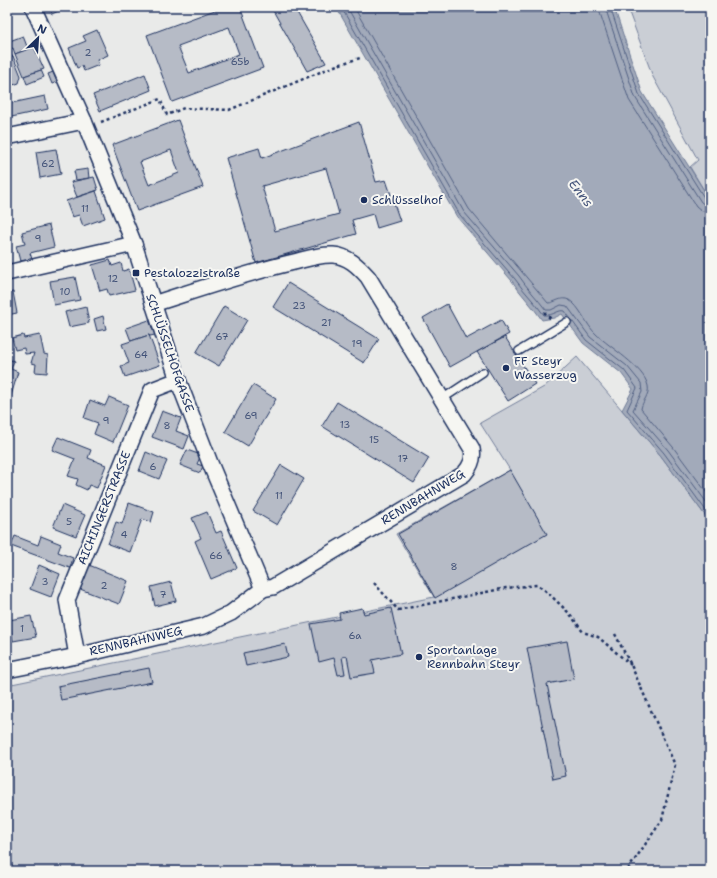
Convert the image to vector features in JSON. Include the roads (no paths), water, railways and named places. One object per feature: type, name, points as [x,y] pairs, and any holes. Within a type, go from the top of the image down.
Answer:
[{"type":"street","name":"SCHLÜSSELHOFGASSE","points":[[33,7],[84,120],[134,244],[178,380],[210,463],[263,589]]},
{"type":"street","points":[[7,136],[84,120]]},
{"type":"street","points":[[7,273],[134,244]]},
{"type":"street","name":"RENNBAHNWEG","points":[[7,670],[77,656],[204,626],[231,613],[263,589],[273,586],[464,474],[472,463],[472,449],[368,278],[360,268],[351,261],[334,255],[325,255],[245,275],[153,304]]},
{"type":"street","name":"AICHINGERSTRASSE","points":[[77,656],[67,600],[152,390],[178,380]]},
{"type":"lane","points":[[519,351],[567,322]]},
{"type":"lane","points":[[442,399],[482,372]]},
{"type":"water","name":"Enns","points":[[336,7],[614,7],[642,92],[710,200],[710,522],[661,456],[622,410],[633,389],[621,373],[583,343],[562,314],[554,318],[542,320],[512,281],[457,217]]},
{"type":"place","name":"Schlüsselhof","points":[[364,200]]},
{"type":"place","name":"Pestalozzistraße","points":[[136,273]]},
{"type":"place","name":"FF Steyr Wasserzug","points":[[506,368]]},
{"type":"place","name":"Sportanlage Rennbahn Steyr","points":[[419,657]]}]
